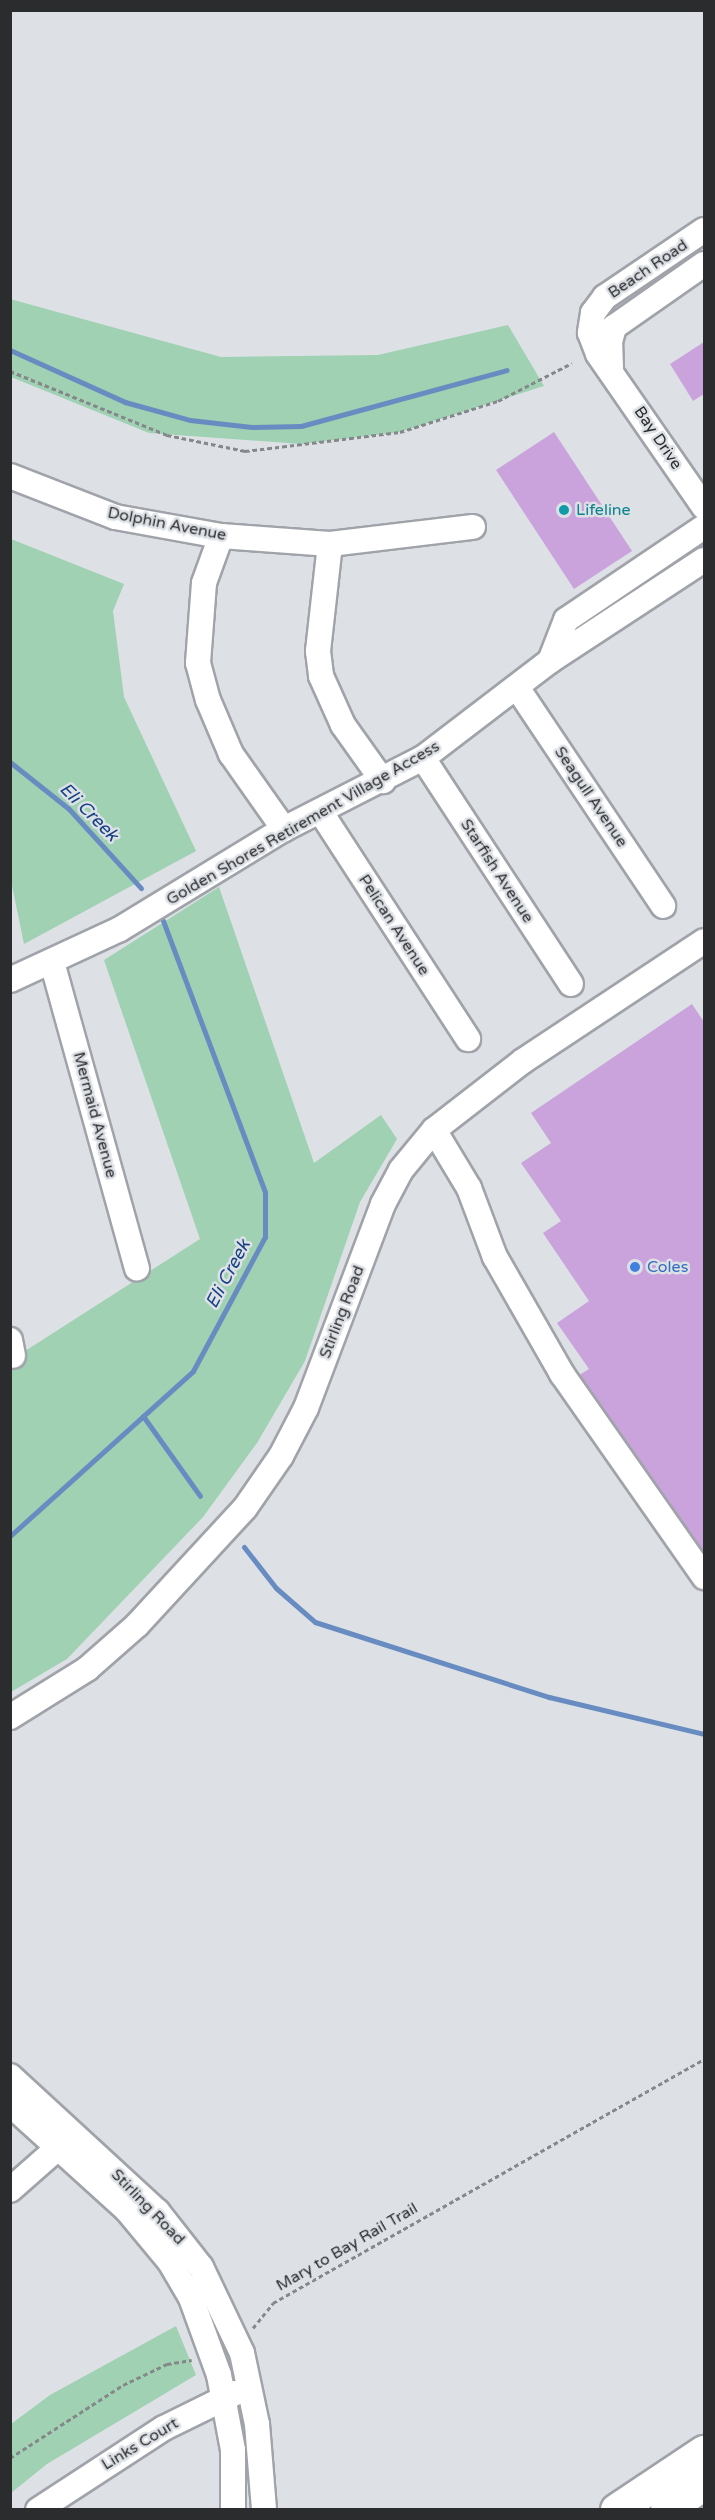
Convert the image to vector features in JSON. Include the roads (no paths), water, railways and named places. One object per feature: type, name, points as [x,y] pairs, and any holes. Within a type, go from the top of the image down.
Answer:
[{"type":"main road","points":[[617,2510],[705,2452]]},
{"type":"main road","points":[[667,2510],[705,2484]]},
{"type":"street","name":"Beach Road","points":[[610,368],[598,354],[590,333],[593,313],[605,297],[705,231]]},
{"type":"street","name":"Beach Road","points":[[610,368],[610,342],[614,327],[705,264]]},
{"type":"street","name":"Bay Drive","points":[[610,368],[705,507]]},
{"type":"street","name":"Dolphin Avenue","points":[[10,476],[115,517],[221,536],[330,544],[473,526]]},
{"type":"street","name":"Golden Shores Retirement Village Access","points":[[550,661],[566,620],[705,527]]},
{"type":"street","points":[[221,536],[204,583],[198,663],[208,700],[231,754],[284,829]]},
{"type":"street","points":[[330,544],[318,651],[321,676],[343,725],[383,781]]},
{"type":"street","name":"Golden Shores Retirement Village Access","points":[[10,980],[120,929],[284,829],[383,781],[423,758],[518,689],[550,661],[705,560]]},
{"type":"street","name":"Seagull Avenue","points":[[518,689],[663,906]]},
{"type":"street","name":"Starfish Avenue","points":[[423,758],[571,984]]},
{"type":"street","name":"Pelican Avenue","points":[[320,811],[468,1039]]},
{"type":"street","name":"Stirling Road","points":[[10,1718],[87,1669],[137,1625],[245,1508],[281,1456],[306,1408],[383,1204],[401,1170],[434,1130],[523,1061],[705,941]]},
{"type":"street","name":"Mermaid Avenue","points":[[52,962],[137,1268]]},
{"type":"street","points":[[434,1130],[469,1188],[495,1257],[562,1374],[705,1577]]},
{"type":"street","name":"Stirling Road","points":[[10,2076],[108,2164],[180,2238],[220,2302],[236,2339],[257,2424],[264,2510]]},
{"type":"street","name":"Stirling Road","points":[[10,2104],[127,2210],[170,2262],[191,2298],[212,2351],[223,2397],[233,2450],[233,2510]]},
{"type":"street","points":[[10,2190],[59,2146]]},
{"type":"street","name":"Links Court","points":[[38,2510],[154,2434],[223,2397],[249,2389]]},
{"type":"waterway","points":[[10,350],[125,402],[190,420],[252,427],[301,426],[507,370]]},
{"type":"waterway","name":"Eli Creek","points":[[10,762],[69,809],[141,888]]},
{"type":"waterway","name":"Eli Creek","points":[[10,1536],[193,1371],[265,1237],[265,1192],[163,921]]},
{"type":"waterway","points":[[143,1416],[200,1496]]},
{"type":"waterway","points":[[244,1547],[276,1588],[315,1622],[549,1697],[704,1734]]},
{"type":"place","name":"Lifeline","points":[[564,510]]},
{"type":"place","name":"Coles","points":[[635,1267]]}]
